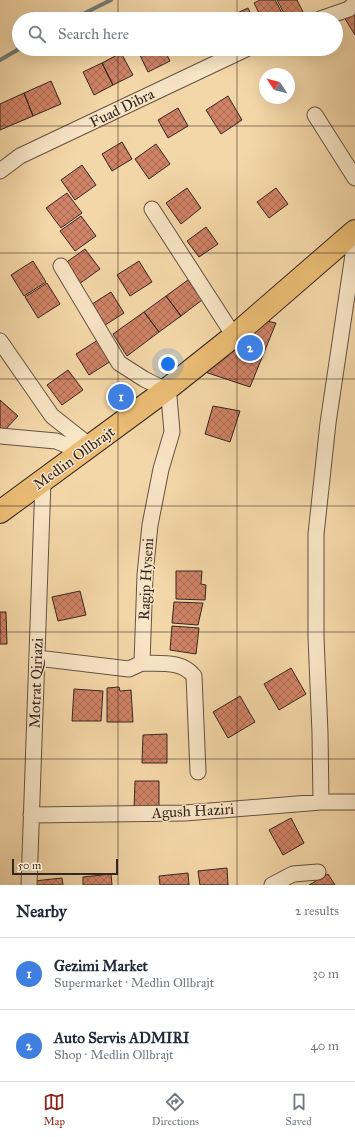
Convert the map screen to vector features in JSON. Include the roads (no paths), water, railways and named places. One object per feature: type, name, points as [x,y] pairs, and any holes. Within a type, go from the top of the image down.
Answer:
[{"type":"main road","name":"Medlin Ollbrajt","points":[[0,512],[166,390],[234,336],[351,235]]},
{"type":"street","points":[[337,12],[352,6]]},
{"type":"street","name":"Fuad Dibra","points":[[0,171],[20,156],[231,56]]},
{"type":"street","points":[[315,116],[355,178]]},
{"type":"street","points":[[152,210],[234,336]]},
{"type":"street","points":[[321,802],[316,637],[316,534],[328,423],[354,248],[351,235]]},
{"type":"street","points":[[61,266],[120,363],[144,380],[166,390]]},
{"type":"street","points":[[0,342],[52,416],[86,449]]},
{"type":"street","name":"Ragip Hyseni","points":[[142,663],[145,575],[150,525],[161,469],[172,432],[169,397],[166,390]]},
{"type":"street","points":[[0,436],[56,441],[86,449]]},
{"type":"street","name":"Motrat Qiriazi","points":[[29,885],[43,481]]},
{"type":"street","points":[[37,658],[129,670],[142,663],[180,665],[188,669],[194,676],[198,772]]},
{"type":"street","name":"Agush Haziri","points":[[31,815],[185,813],[321,802],[355,802]]},
{"type":"street","points":[[272,885],[293,874],[318,872]]},
{"type":"waterway","points":[[87,12],[111,0]]},
{"type":"waterway","points":[[0,60],[12,53]]},
{"type":"place","name":"Auto Servis ADMIRI","points":[[250,348]]},
{"type":"place","name":"Gezimi Market","points":[[121,397]]}]
